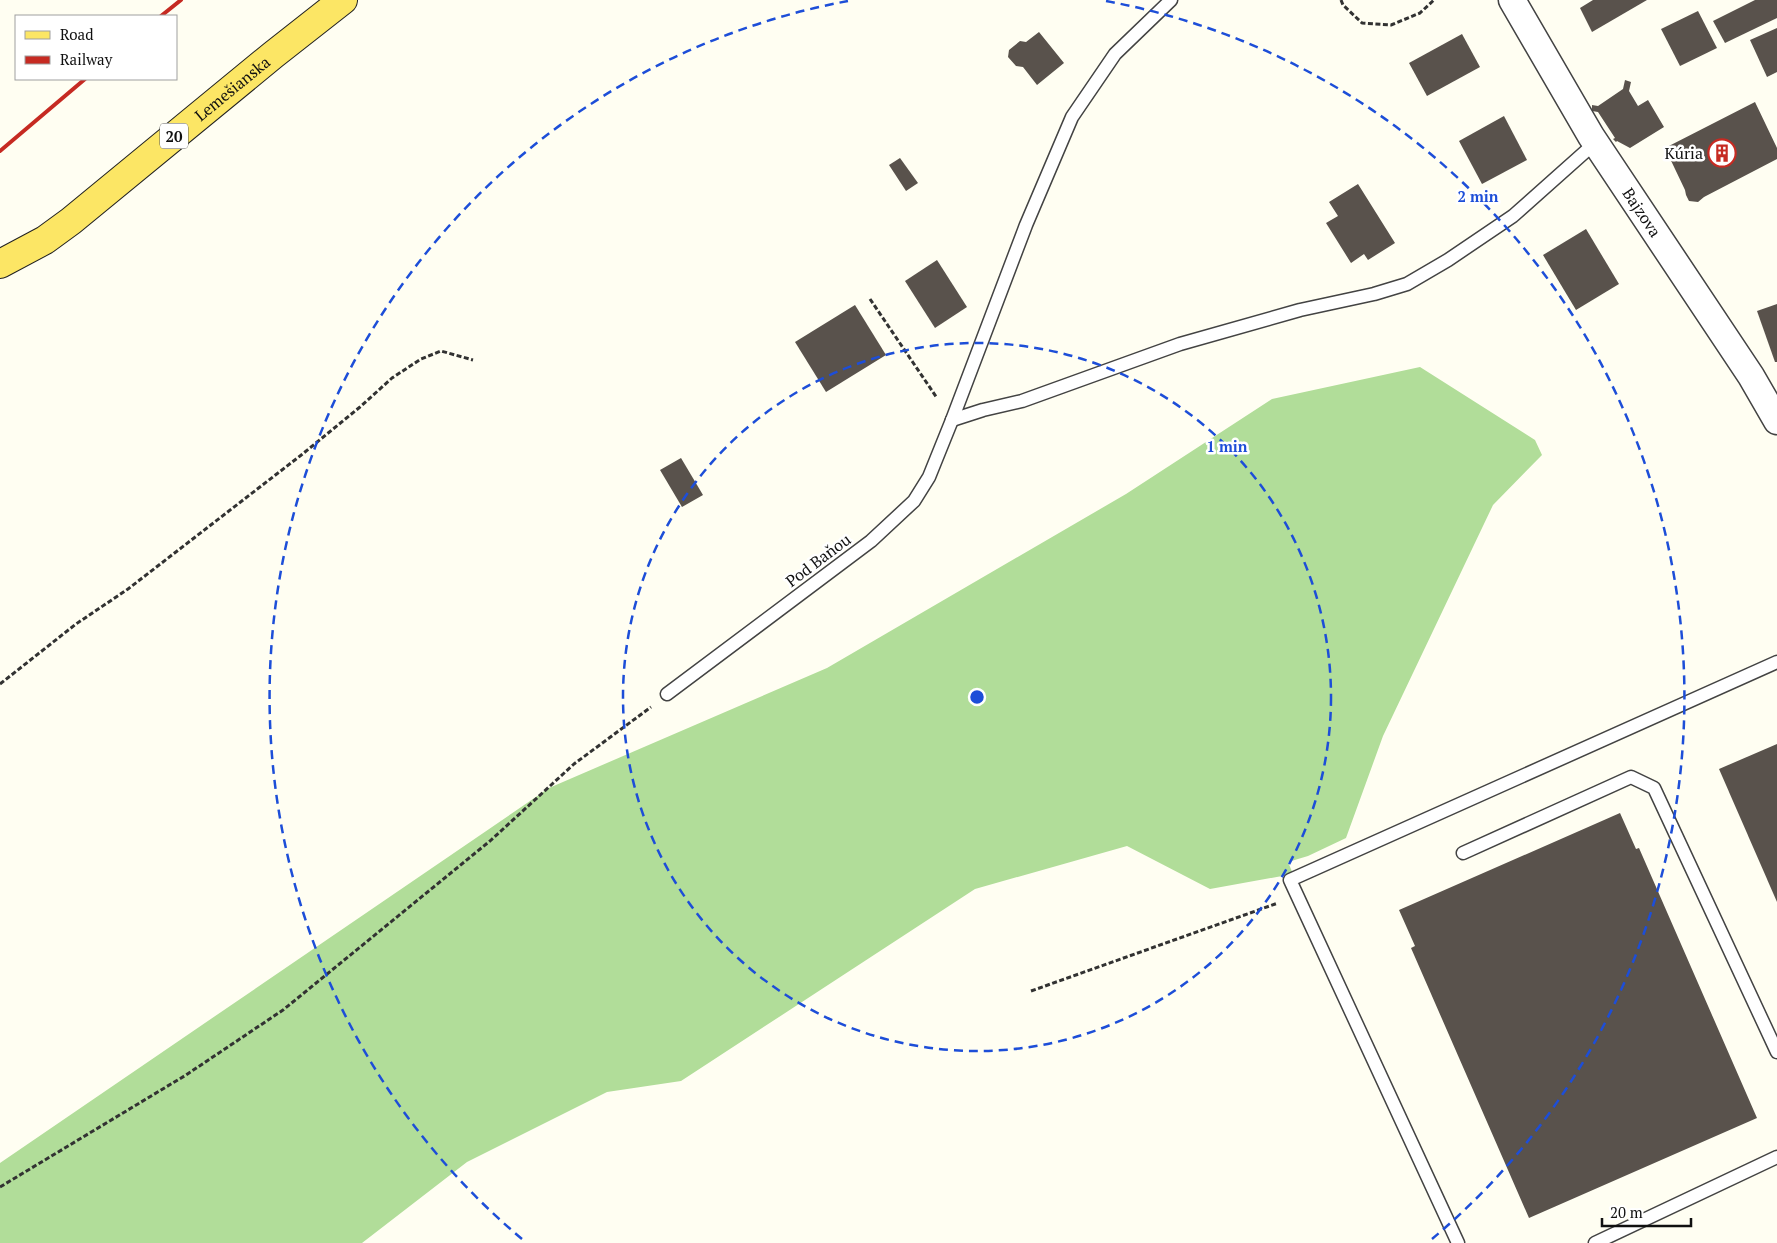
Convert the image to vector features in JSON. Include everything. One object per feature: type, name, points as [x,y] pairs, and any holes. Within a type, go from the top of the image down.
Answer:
[{"type":"main road","name":"Lemešianska","points":[[0,264],[45,240],[71,221],[343,0]]},
{"type":"street","name":"Bajzova","points":[[1512,0],[1595,143],[1751,376],[1777,421]]},
{"type":"lane","name":"Pod Baňou","points":[[667,694],[871,541],[914,501],[929,476],[1026,225],[1072,117],[1114,54],[1171,0]]},
{"type":"lane","points":[[952,420],[983,410],[1022,401],[1180,344],[1300,310],[1374,294],[1407,284],[1448,260],[1513,216],[1595,143]]},
{"type":"lane","points":[[1458,1243],[1290,880],[1777,662]]},
{"type":"lane","points":[[1463,853],[1631,777],[1654,788],[1777,1052]]},
{"type":"lane","points":[[1595,1243],[1777,1157]]},
{"type":"path","points":[[1341,0],[1343,5],[1362,23],[1391,25],[1420,13],[1434,0]]},
{"type":"path","points":[[870,300],[952,420]]},
{"type":"path","points":[[0,684],[76,624],[128,589],[300,456],[392,378],[421,359],[441,351],[473,360]]},
{"type":"path","points":[[0,1186],[186,1075],[283,1010],[490,841],[574,764],[667,694]]},
{"type":"path","points":[[1031,991],[1297,896]]},
{"type":"green space","points":[[1420,367],[1535,440],[1542,455],[1493,505],[1383,736],[1346,838],[1308,856],[1288,862],[1293,874],[1210,889],[1127,846],[975,889],[681,1081],[607,1092],[467,1162],[362,1243],[0,1243],[0,1163],[549,788],[827,668],[1126,494],[1272,399]]},
{"type":"building","points":[[1593,0],[1647,0],[1592,32],[1580,8]]},
{"type":"building","points":[[1755,0],[1777,0],[1777,18],[1725,43],[1713,21]]},
{"type":"building","points":[[1698,11],[1717,48],[1680,66],[1661,29]]},
{"type":"building","points":[[1777,28],[1777,72],[1767,77],[1750,40]]},
{"type":"building","points":[[1039,32],[1064,63],[1037,85],[1023,67],[1016,66],[1008,57],[1009,50],[1020,41],[1026,42]]},
{"type":"building","points":[[1462,34],[1480,67],[1427,96],[1409,63]]},
{"type":"building","points":[[1625,80],[1631,82],[1629,91],[1638,106],[1648,100],[1664,127],[1630,148],[1616,142],[1598,112],[1592,111],[1592,105],[1598,106],[1623,89]]},
{"type":"building","name":"Kúria","points":[[1755,102],[1777,148],[1777,159],[1704,197],[1698,202],[1689,201],[1665,148]]},
{"type":"building","points":[[1504,116],[1527,160],[1482,184],[1459,141]]},
{"type":"building","points":[[900,158],[918,183],[906,191],[889,165]]},
{"type":"building","points":[[1358,184],[1395,243],[1368,260],[1364,254],[1351,263],[1326,223],[1338,216],[1329,202]]},
{"type":"building","points":[[1586,229],[1619,284],[1576,310],[1543,255]]},
{"type":"building","points":[[937,260],[967,307],[935,328],[905,281]]},
{"type":"building","points":[[1777,304],[1777,362],[1775,362],[1757,311]]},
{"type":"building","points":[[855,305],[886,355],[826,392],[795,342]]},
{"type":"building","points":[[681,458],[703,495],[682,507],[660,470]]},
{"type":"building","points":[[1777,744],[1777,902],[1719,769]]},
{"type":"building","points":[[1620,813],[1636,849],[1639,848],[1757,1118],[1529,1218],[1411,948],[1415,946],[1399,910]]},
{"type":"railway","points":[[162,15],[181,0]]},
{"type":"railway","points":[[0,151],[84,80]]},
{"type":"place","name":"Kúria","points":[[1722,153]]}]
